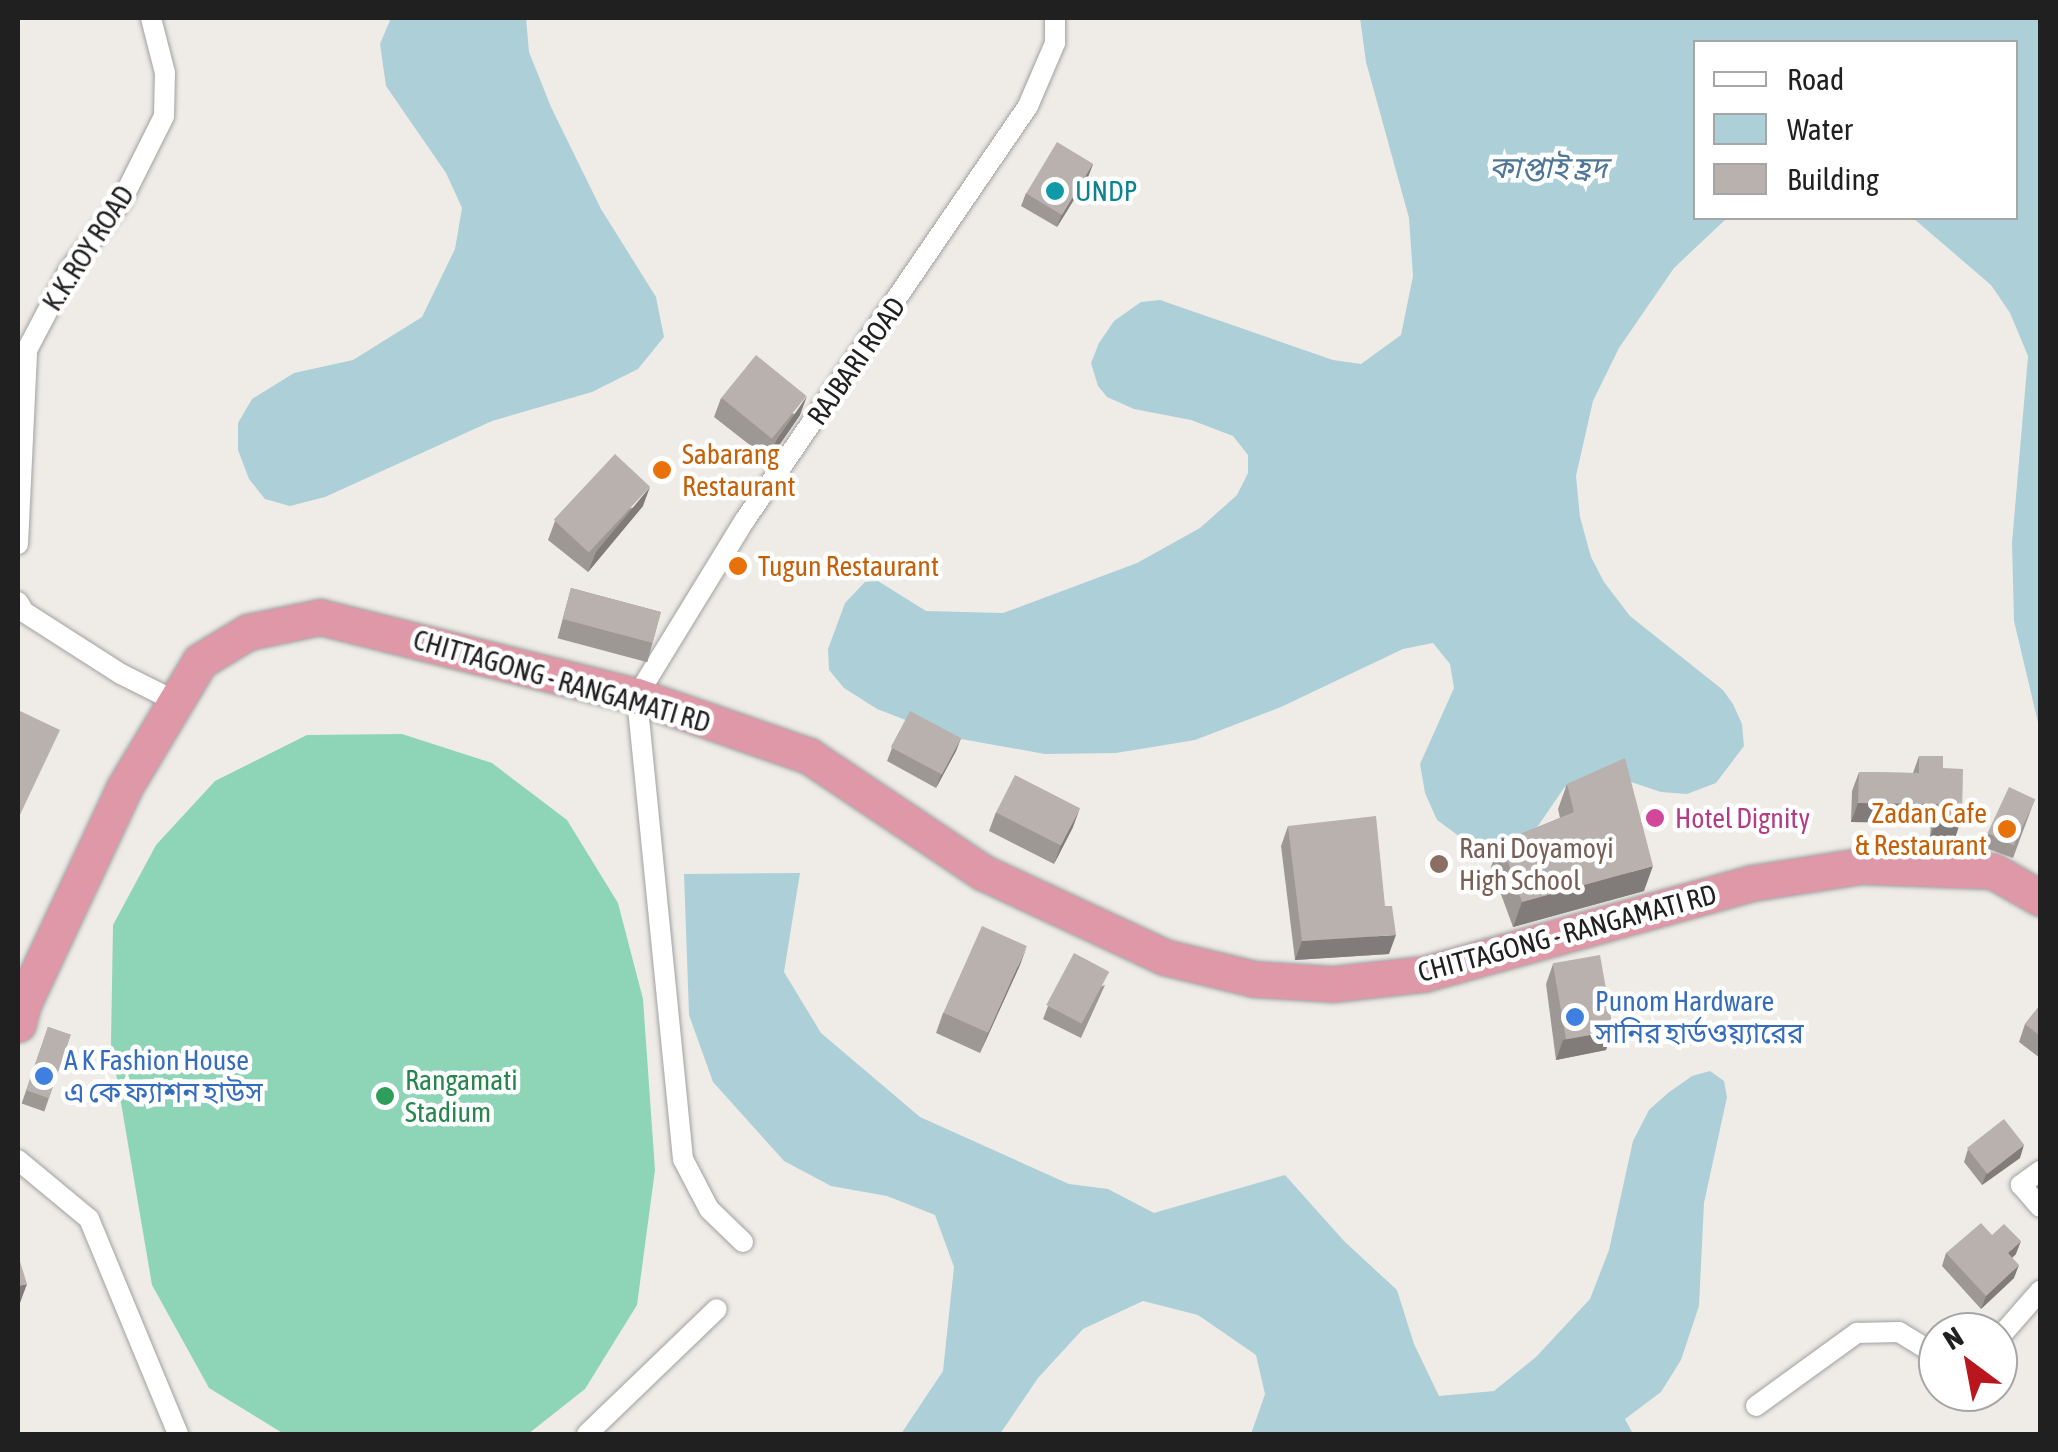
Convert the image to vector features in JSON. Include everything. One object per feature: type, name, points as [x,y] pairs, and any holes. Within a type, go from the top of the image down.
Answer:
[{"type":"highway","name":"CHITTAGONG - RANGAMATI RD","points":[[18,1024],[22,1004],[124,788],[173,700],[200,661],[248,632],[320,617],[637,696],[809,756],[982,872],[1164,957],[1254,978],[1332,984],[1424,974],[1752,883],[1860,866],[1993,871],[2040,898]]},
{"type":"street","name":"K.K.ROY ROAD","points":[[18,544],[27,350],[69,270],[120,202],[164,116],[165,73],[151,18]]},
{"type":"street","name":"RAJBARI ROAD","points":[[637,696],[745,520],[1028,106],[1055,43],[1056,18]]},
{"type":"street","points":[[18,602],[24,612],[122,674],[173,700]]},
{"type":"street","points":[[637,696],[683,1160],[709,1209],[744,1242]]},
{"type":"street","points":[[18,1160],[89,1219],[178,1434]]},
{"type":"street","points":[[2040,1171],[2020,1185],[2040,1207]]},
{"type":"street","points":[[2018,1317],[2040,1291]]},
{"type":"street","points":[[587,1434],[717,1309]]},
{"type":"street","points":[[1756,1406],[1858,1333],[1899,1332],[1918,1344]]},
{"type":"green space","name":"Rangamati Stadium","points":[[402,734],[492,763],[567,820],[618,903],[643,999],[655,1170],[637,1305],[585,1389],[528,1434],[284,1434],[209,1388],[152,1285],[111,1044],[113,925],[156,845],[215,781],[307,735]]},
{"type":"water","points":[[391,18],[526,18],[529,52],[551,107],[601,209],[656,297],[664,337],[638,369],[592,392],[492,421],[325,497],[290,506],[265,499],[249,479],[238,450],[238,423],[252,399],[294,373],[353,360],[422,317],[455,249],[462,208],[446,173],[386,86],[380,44]]},
{"type":"water","name":"কাপ্তাই হ্রদ","points":[[1360,18],[2040,18],[2040,731],[2014,621],[2012,543],[2028,356],[2010,313],[1991,285],[1915,220],[2018,220],[2018,40],[1693,40],[1693,220],[1725,220],[1674,268],[1619,348],[1593,401],[1576,476],[1580,517],[1591,557],[1604,582],[1630,616],[1723,690],[1733,704],[1742,724],[1744,746],[1716,783],[1687,794],[1661,792],[1610,775],[1592,776],[1564,788],[1538,826],[1513,844],[1467,842],[1437,820],[1425,793],[1420,764],[1454,688],[1450,664],[1433,643],[1403,649],[1281,707],[1195,740],[1116,753],[1045,754],[950,737],[877,709],[844,688],[829,670],[828,649],[845,603],[865,582],[878,581],[926,611],[1003,613],[1137,563],[1200,528],[1237,495],[1248,473],[1248,455],[1233,436],[1191,420],[1134,409],[1107,397],[1098,386],[1091,363],[1099,343],[1114,321],[1141,302],[1160,300],[1333,360],[1361,364],[1401,335],[1413,276],[1409,218],[1366,62]]},
{"type":"water","points":[[800,873],[784,972],[821,1033],[920,1117],[1069,1184],[1108,1189],[1154,1213],[1285,1175],[1344,1241],[1397,1290],[1414,1344],[1439,1396],[1494,1391],[1536,1357],[1590,1299],[1609,1250],[1633,1141],[1649,1110],[1692,1076],[1710,1071],[1724,1081],[1727,1097],[1704,1203],[1699,1306],[1681,1360],[1661,1392],[1625,1419],[1633,1434],[1251,1434],[1265,1394],[1256,1355],[1198,1315],[1143,1301],[1083,1329],[1038,1378],[1000,1434],[901,1434],[943,1371],[954,1267],[935,1215],[887,1196],[831,1186],[784,1161],[713,1082],[689,1015],[684,874]]},
{"type":"building","name":"UNDP","points":[[1057,142],[1093,164],[1062,215],[1026,193]]},
{"type":"building","points":[[756,355],[807,396],[772,439],[721,398]]},
{"type":"building","points":[[615,454],[650,487],[589,553],[554,520]]},
{"type":"building","points":[[571,588],[661,612],[653,643],[563,619]]},
{"type":"building","points":[[18,710],[60,730],[18,819]]},
{"type":"building","points":[[910,711],[961,738],[942,774],[891,747]]},
{"type":"building","points":[[1919,756],[1943,756],[1943,768],[1963,769],[1962,818],[1937,818],[1938,804],[1858,803],[1859,772],[1919,773]]},
{"type":"building","points":[[1625,758],[1653,866],[1522,902],[1501,842],[1574,812],[1567,784]]},
{"type":"building","points":[[1015,775],[1080,808],[1061,846],[996,812]]},
{"type":"building","name":"Zadan Cafe & Restaurant","points":[[2009,787],[2035,799],[2014,845],[1987,833]]},
{"type":"building","points":[[1376,816],[1385,906],[1392,906],[1396,935],[1302,941],[1288,826]]},
{"type":"building","points":[[982,926],[1027,946],[988,1033],[943,1013]]},
{"type":"building","points":[[1074,953],[1109,972],[1082,1024],[1046,1005]]},
{"type":"building","points":[[1600,955],[1613,1031],[1566,1039],[1553,963]]},
{"type":"building","points":[[2040,1005],[2040,1036],[2025,1024]]},
{"type":"building","name":"A K Fashion House এ কে ফ্যাশন হাউস","points":[[48,1027],[71,1035],[49,1098],[26,1090]]},
{"type":"building","points":[[2004,1119],[2024,1145],[1987,1174],[1967,1148]]},
{"type":"building","points":[[1981,1223],[1992,1235],[2004,1224],[2021,1241],[2008,1253],[2019,1265],[1986,1296],[1946,1253]]},
{"type":"building","points":[[18,1255],[27,1284],[18,1286]]},
{"type":"place","name":"UNDP","points":[[1055,191]]},
{"type":"place","name":"Sabarang Restaurant","points":[[662,470]]},
{"type":"place","name":"Tugun Restaurant","points":[[738,566]]},
{"type":"place","name":"Hotel Dignity","points":[[1655,818]]},
{"type":"place","name":"Zadan Cafe & Restaurant","points":[[2007,829]]},
{"type":"place","name":"Rani Doyamoyi High School","points":[[1439,864]]},
{"type":"place","name":"Punom Hardware সানির হার্ডওয়্যারের","points":[[1575,1017]]},
{"type":"place","name":"A K Fashion House এ কে ফ্যাশন হাউস","points":[[44,1076]]},
{"type":"place","name":"Rangamati Stadium","points":[[385,1096]]}]
